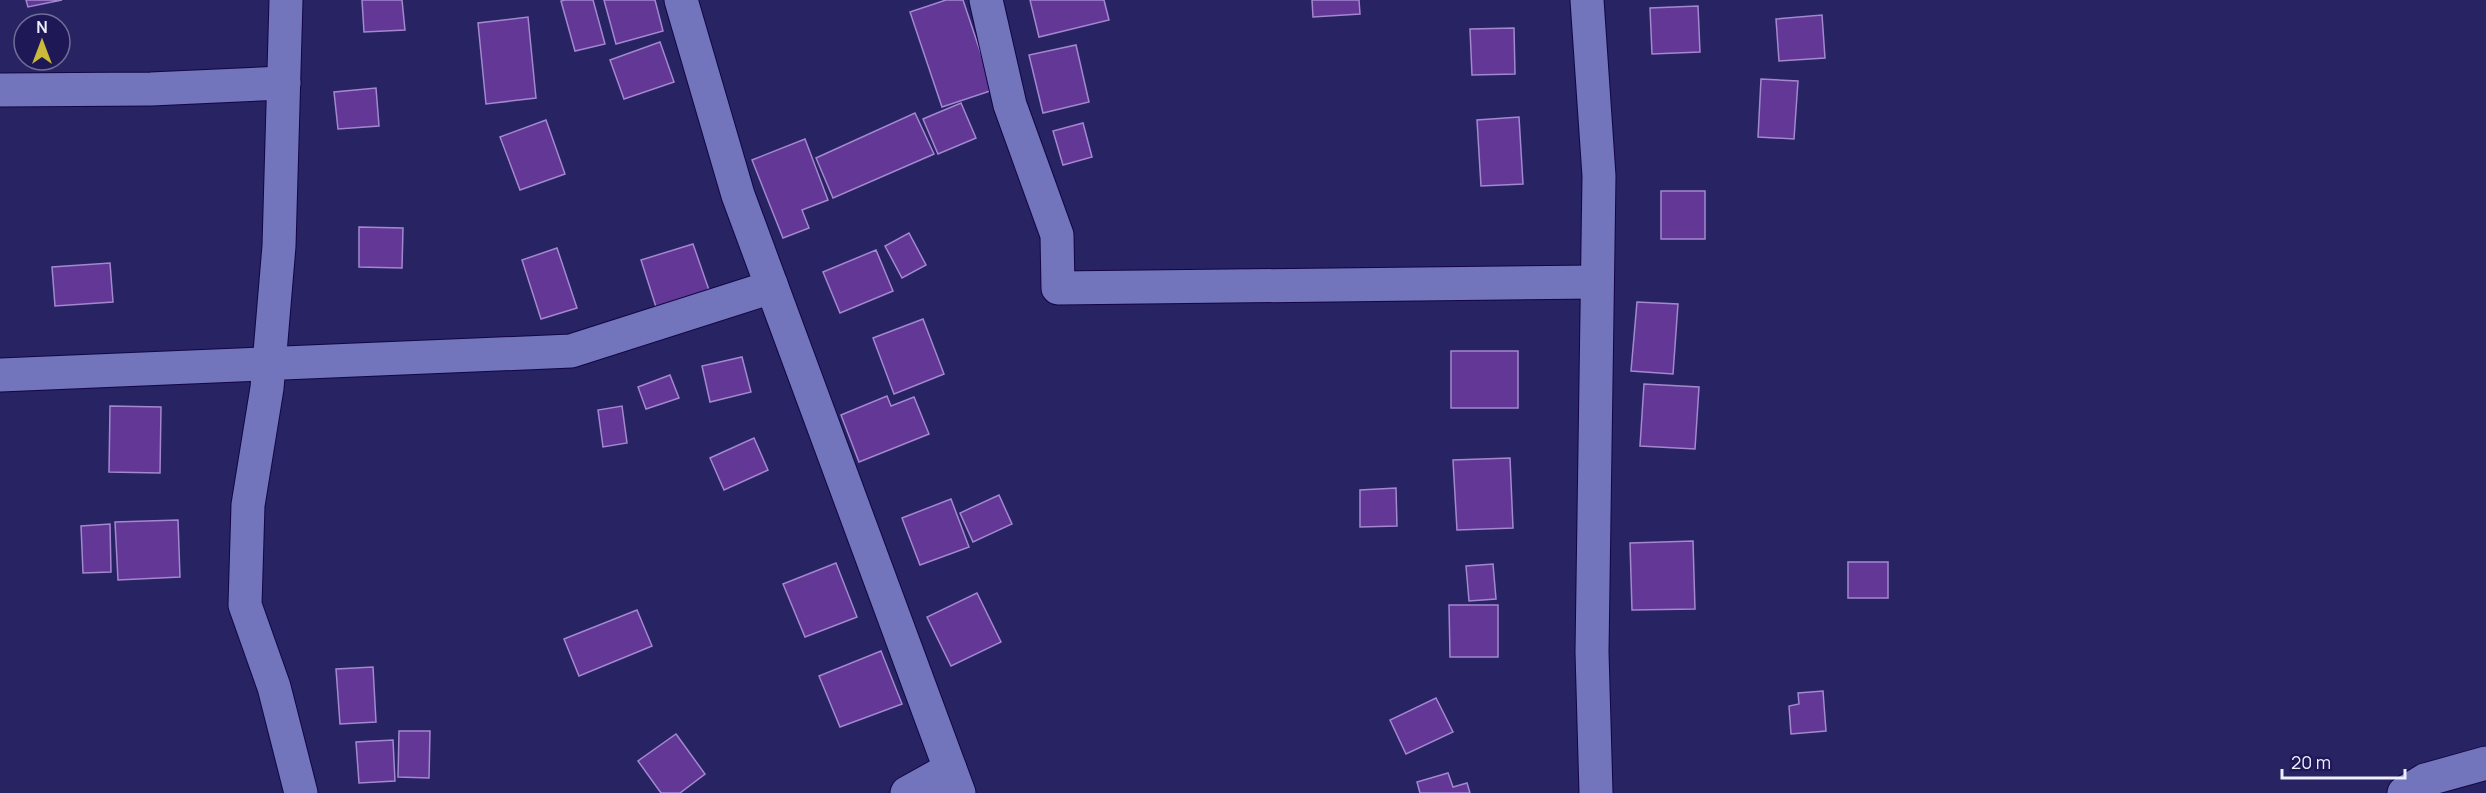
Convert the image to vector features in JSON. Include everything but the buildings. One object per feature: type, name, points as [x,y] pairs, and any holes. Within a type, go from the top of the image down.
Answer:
[{"type":"street","points":[[286,0],[279,246],[269,364],[248,505],[245,605],[274,687],[302,793]]},
{"type":"street","points":[[681,0],[738,195],[955,781],[907,793]]},
{"type":"street","points":[[986,0],[1010,105],[1057,235],[1058,288],[1597,282]]},
{"type":"street","points":[[1587,0],[1599,176],[1592,652],[1596,793]]},
{"type":"street","points":[[0,90],[151,89],[284,83]]},
{"type":"street","points":[[0,375],[571,351],[759,291],[771,285]]},
{"type":"street","points":[[2404,793],[2425,780],[2486,763]]}]
